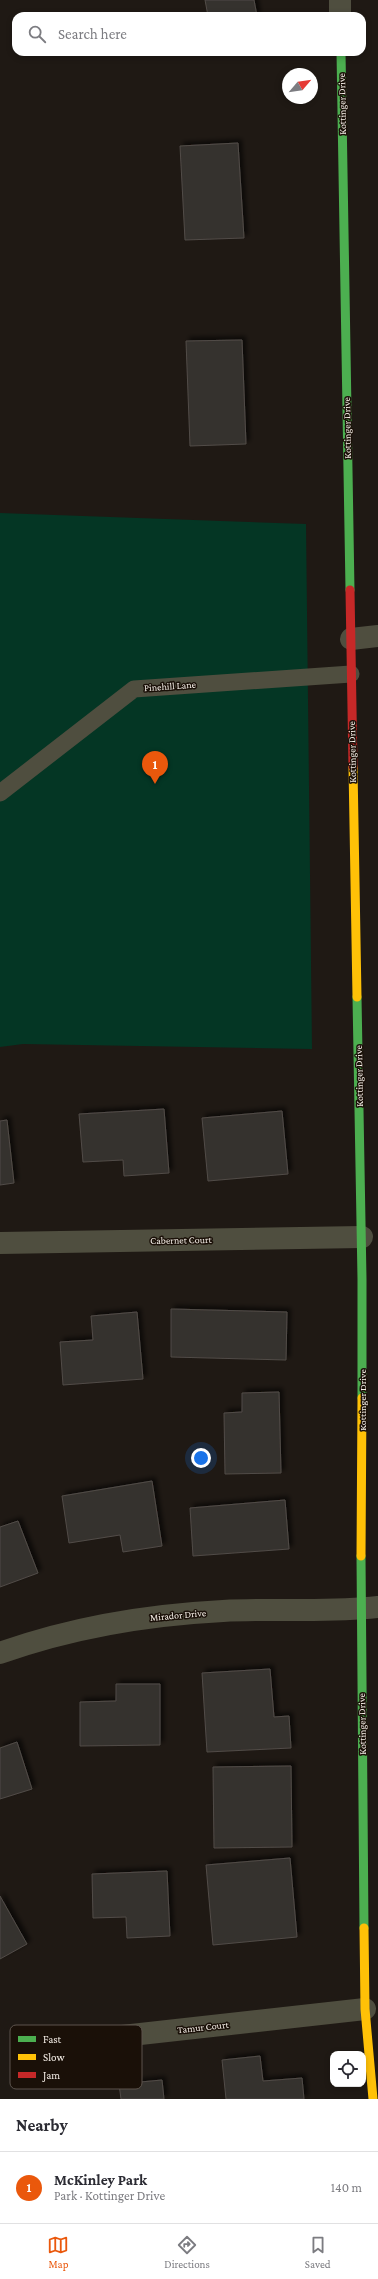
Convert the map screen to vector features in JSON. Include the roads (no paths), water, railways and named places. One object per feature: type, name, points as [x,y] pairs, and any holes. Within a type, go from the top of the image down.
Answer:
[{"type":"street","points":[[340,0],[340,12]]},
{"type":"street","name":"Kottinger Drive","points":[[341,56],[350,639],[369,1608],[365,2009],[373,2099]]},
{"type":"street","points":[[350,639],[378,636]]},
{"type":"street","name":"Cabernet Court","points":[[0,1243],[362,1237]]},
{"type":"street","name":"Mirador Drive","points":[[0,1652],[41,1638],[117,1621],[223,1611],[369,1608]]},
{"type":"street","name":"Tamur Court","points":[[142,2034],[365,2009]]},
{"type":"lane","name":"Pinehill Lane","points":[[0,793],[134,689],[351,674]]},
{"type":"place","name":"McKinley Park","points":[[155,784]]}]
